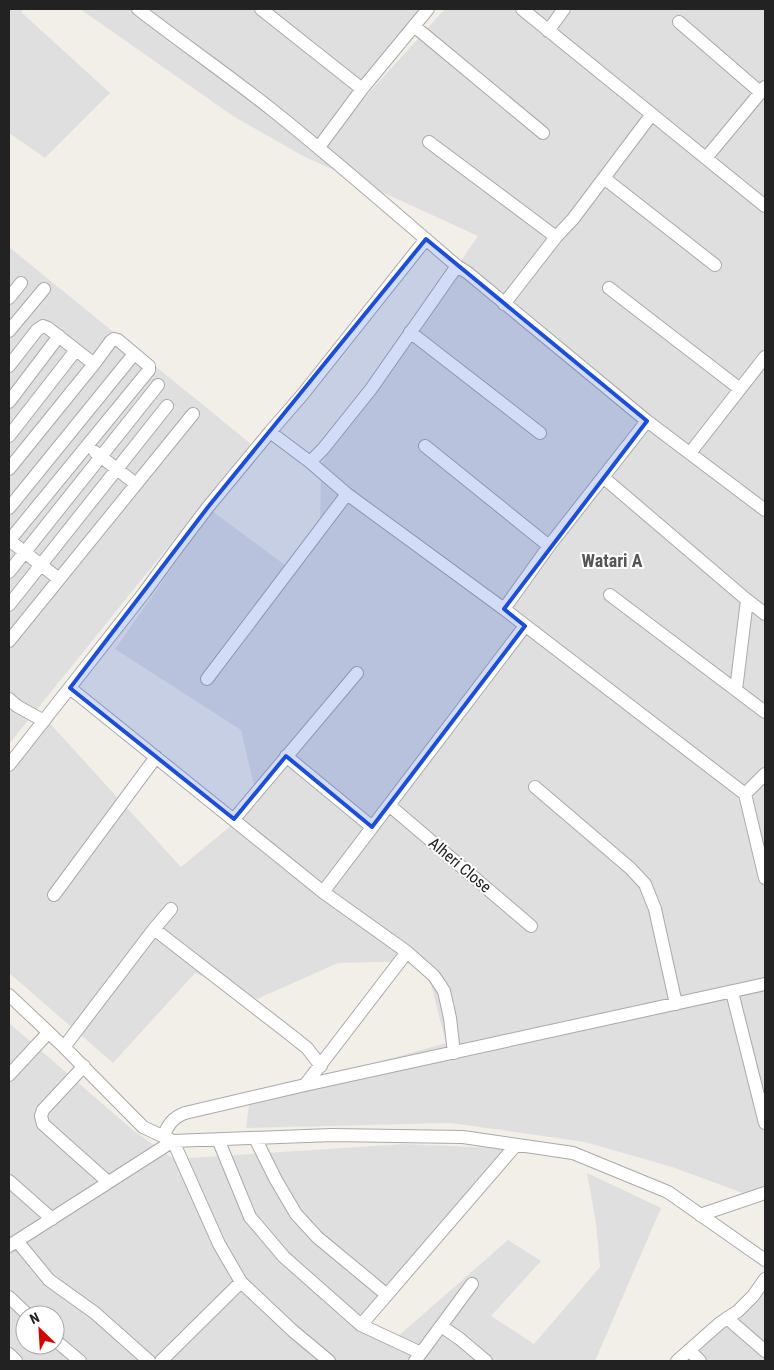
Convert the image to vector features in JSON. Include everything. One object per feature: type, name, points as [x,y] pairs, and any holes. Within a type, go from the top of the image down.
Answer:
[{"type":"street","points":[[138,9],[269,108],[457,266],[468,273],[647,421],[765,510]]},
{"type":"street","points":[[261,9],[362,89]]},
{"type":"street","points":[[318,148],[362,89],[428,9]]},
{"type":"street","points":[[522,9],[765,206]]},
{"type":"street","points":[[548,31],[564,9]]},
{"type":"street","points":[[678,22],[763,89],[706,158]]},
{"type":"street","points":[[414,26],[543,133]]},
{"type":"street","points":[[504,304],[556,237],[573,220],[652,114]]},
{"type":"street","points":[[429,142],[556,237]]},
{"type":"street","points":[[604,178],[715,265]]},
{"type":"street","points":[[9,765],[144,593],[176,548],[303,394],[426,239]]},
{"type":"street","points":[[310,462],[323,449],[371,389],[457,266]]},
{"type":"street","points":[[9,298],[21,283]]},
{"type":"street","points":[[609,288],[740,389]]},
{"type":"street","points":[[9,331],[44,289]]},
{"type":"street","points":[[9,366],[37,330],[43,326],[59,336],[94,364]]},
{"type":"street","points":[[410,332],[540,433]]},
{"type":"street","points":[[33,405],[11,394],[59,336]]},
{"type":"street","points":[[9,470],[111,341],[114,339],[149,366],[149,370],[9,541],[59,579]]},
{"type":"street","points":[[9,436],[76,350]]},
{"type":"street","points":[[9,508],[134,354]]},
{"type":"street","points":[[690,453],[765,357]]},
{"type":"street","points":[[9,572],[158,385]]},
{"type":"street","points":[[9,605],[167,406]]},
{"type":"street","points":[[9,641],[192,414]]},
{"type":"street","points":[[504,609],[549,546],[647,421]]},
{"type":"street","points":[[270,432],[348,494],[504,609],[745,794],[765,878]]},
{"type":"street","points":[[87,446],[136,484]]},
{"type":"street","points":[[425,446],[549,546]]},
{"type":"street","points":[[604,478],[765,614]]},
{"type":"street","points":[[207,679],[348,494]]},
{"type":"street","points":[[610,595],[765,712]]},
{"type":"street","points":[[736,690],[747,600]]},
{"type":"street","points":[[323,892],[525,626]]},
{"type":"street","points":[[234,819],[357,673]]},
{"type":"street","points":[[70,688],[323,892],[407,952],[434,976],[444,991],[450,1018],[454,1053]]},
{"type":"street","points":[[9,699],[17,706],[44,721]]},
{"type":"street","points":[[286,756],[372,827]]},
{"type":"street","points":[[54,894],[156,758]]},
{"type":"street","points":[[745,794],[765,774]]},
{"type":"street","points":[[535,787],[630,868],[645,884],[655,909],[676,1004]]},
{"type":"street","name":"Alheri Close","points":[[389,805],[531,926]]},
{"type":"street","points":[[64,1047],[171,909]]},
{"type":"street","points":[[154,929],[292,1036],[306,1048],[321,1066]]},
{"type":"street","points":[[305,1085],[407,952]]},
{"type":"street","points":[[329,1361],[241,1282],[219,1244],[168,1139],[170,1122],[177,1116],[185,1113],[305,1085],[765,984]]},
{"type":"street","points":[[732,992],[765,1123]]},
{"type":"street","points":[[11,1001],[64,1047],[144,1127],[168,1139],[332,1135],[453,1137],[573,1153],[668,1192],[765,1260]]},
{"type":"street","points":[[9,1075],[48,1033]]},
{"type":"street","points":[[84,1066],[43,1110],[41,1116],[42,1124],[108,1182]]},
{"type":"street","points":[[255,1138],[296,1214],[318,1237],[387,1295]]},
{"type":"street","points":[[149,1361],[95,1313],[49,1280],[13,1244],[108,1182],[168,1139]]},
{"type":"street","points":[[218,1139],[250,1217],[284,1257],[362,1325],[418,1357],[472,1284]]},
{"type":"street","points":[[362,1325],[516,1145]]},
{"type":"street","points":[[9,1181],[52,1218]]},
{"type":"street","points":[[700,1215],[765,1193]]},
{"type":"street","points":[[677,1361],[727,1318],[738,1311],[753,1296],[765,1279]]},
{"type":"street","points":[[161,1361],[241,1282]]},
{"type":"street","points":[[727,1318],[765,1351]]},
{"type":"street","points":[[440,1326],[460,1339],[486,1361]]},
{"type":"street","points":[[65,1348],[80,1361]]},
{"type":"street","points":[[689,1350],[700,1361]]},
{"type":"street","points":[[9,1354],[16,1361]]},
{"type":"highlighted area","points":[[426,239],[647,421],[504,609],[525,626],[372,827],[286,756],[234,819],[70,688],[208,507]]},
{"type":"shaded area","points":[[9,9],[24,9],[21,12],[110,93],[45,158],[9,133]]},
{"type":"shaded area","points":[[80,9],[432,9],[340,111],[306,153],[345,119],[445,9],[765,9],[765,1201],[672,1167],[585,1142],[451,1123],[246,1128],[250,1098],[446,1043],[425,961],[338,963],[257,999],[195,973],[113,1063],[9,973],[9,765],[44,717],[181,867],[258,803],[241,730],[115,649],[212,511],[289,568],[320,534],[321,464],[478,236],[303,156],[233,116]]},
{"type":"shaded area","points":[[9,247],[251,444],[9,744]]},
{"type":"shaded area","points":[[9,1023],[134,1131],[174,1159],[405,1144],[513,1149],[361,1316],[396,1338],[508,1240],[541,1261],[491,1316],[534,1344],[600,1267],[596,1223],[587,1173],[661,1208],[595,1361],[9,1361]]},
{"type":"shaded area","points":[[765,1284],[765,1361],[682,1361]]},
{"type":"district","name":"Watari A","points":[[612,560]]}]
